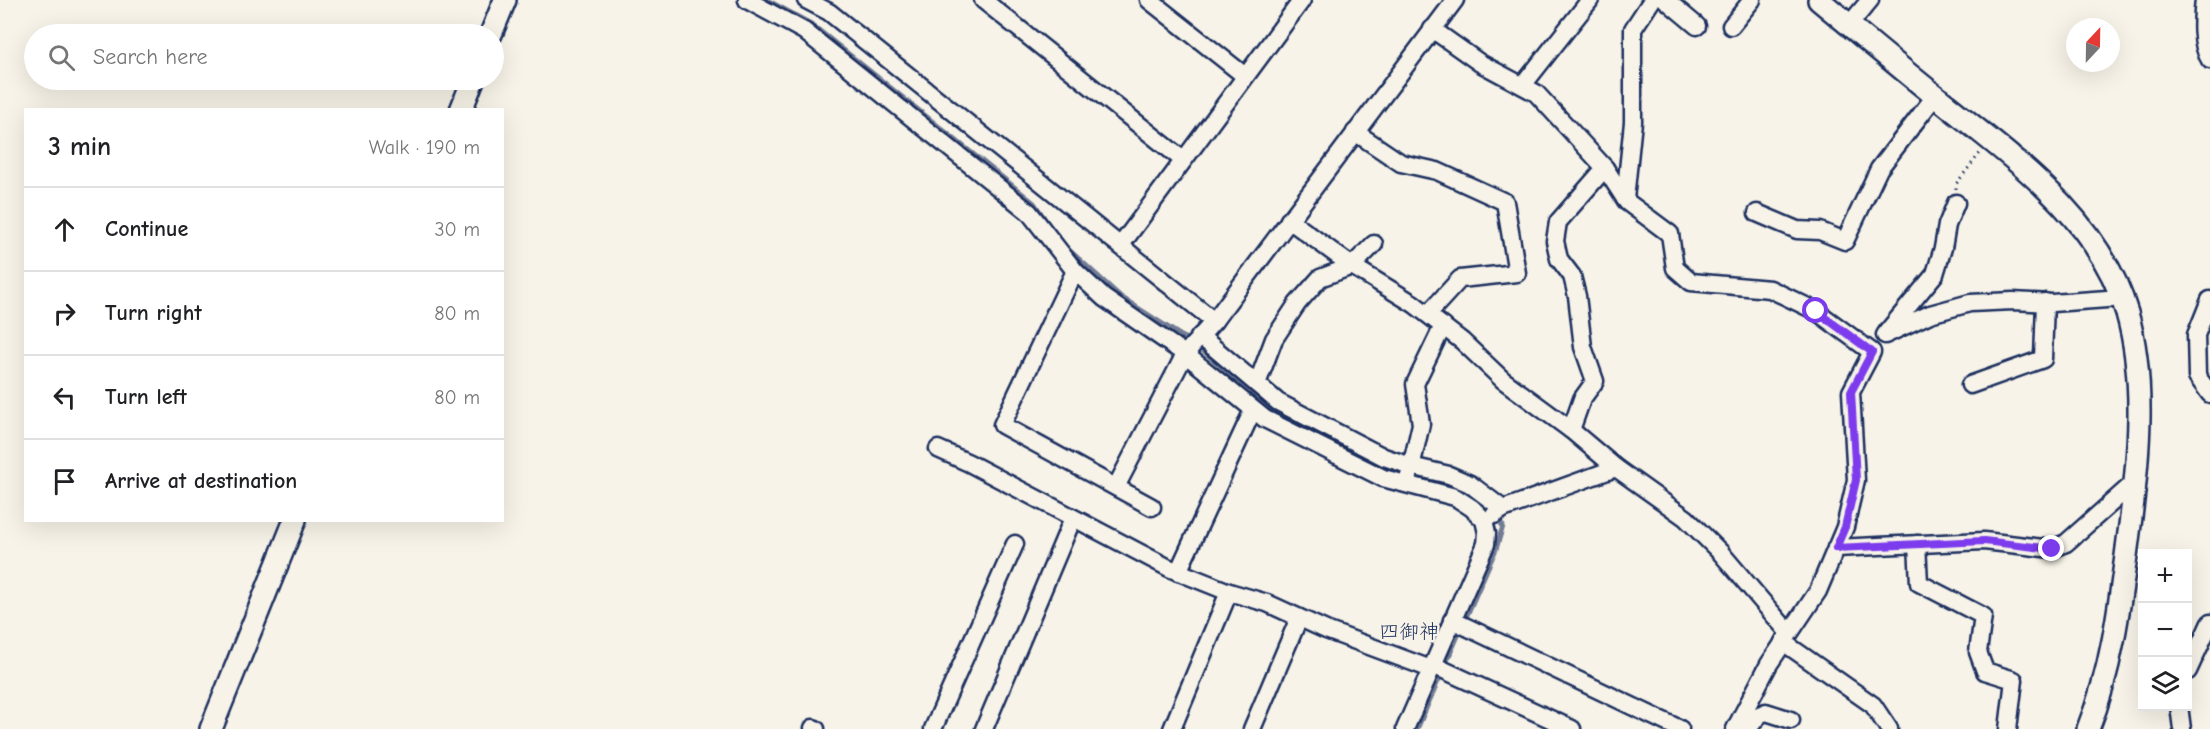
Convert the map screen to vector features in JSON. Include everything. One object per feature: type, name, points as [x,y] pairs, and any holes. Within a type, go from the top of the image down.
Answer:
[{"type":"street","points":[[495,24],[505,0]]},
{"type":"street","points":[[747,0],[804,31],[1029,212],[1075,271],[1104,298],[1185,354],[1265,419],[1383,478],[1409,475],[1449,475],[1470,484],[1495,514]]},
{"type":"street","points":[[806,0],[833,6],[1214,321]]},
{"type":"street","points":[[982,0],[1183,160]]},
{"type":"street","points":[[1149,0],[1245,76]]},
{"type":"street","points":[[1121,245],[1302,0]]},
{"type":"street","points":[[1116,487],[1185,354],[1214,321],[1455,0]]},
{"type":"street","points":[[1523,85],[1590,0]]},
{"type":"street","points":[[1624,198],[1633,122],[1633,29],[1652,0]]},
{"type":"street","points":[[1666,0],[1697,26]]},
{"type":"street","points":[[1731,26],[1752,0]]},
{"type":"street","points":[[1819,0],[2028,170],[2071,213],[2112,274],[2127,313],[2137,369],[2138,461],[2108,664],[2088,729]]},
{"type":"street","points":[[1849,25],[1870,0]]},
{"type":"street","points":[[2204,0],[2202,17],[2205,52],[2210,60]]},
{"type":"street","points":[[1432,29],[1480,63],[1536,93],[1605,168],[1624,198],[1670,234],[1676,268],[1691,282],[1770,289],[1816,311],[1872,352]]},
{"type":"street","points":[[461,108],[469,90]]},
{"type":"street","points":[[1757,213],[1797,230],[1820,231],[1845,241],[1879,169],[1935,96]]},
{"type":"street","points":[[1355,132],[1401,163],[1437,171],[1505,202],[1517,273],[1460,279],[1428,314]]},
{"type":"street","points":[[1572,430],[1582,399],[1594,381],[1583,347],[1577,296],[1572,276],[1559,259],[1555,241],[1558,222],[1605,168]]},
{"type":"street","points":[[1735,729],[1768,664],[1818,591],[1845,527],[1856,480],[1851,392],[1872,352],[1935,274],[1947,225],[1956,203]]},
{"type":"street","points":[[1289,220],[1352,266],[1428,314],[1462,341],[1503,380],[1572,430],[1616,468],[1686,518],[1720,553],[1786,638],[1873,705],[1889,729]]},
{"type":"street","points":[[1257,384],[1274,339],[1297,304],[1320,278],[1352,266],[1374,244]]},
{"type":"street","points":[[1075,271],[1002,425],[1152,507]]},
{"type":"street","points":[[1885,335],[1930,314],[1970,303],[2121,298]]},
{"type":"street","points":[[2210,300],[2196,335],[2203,361],[2197,376],[2210,394]]},
{"type":"street","points":[[1970,385],[2043,359],[2045,302]]},
{"type":"street","points":[[1409,475],[1421,424],[1414,384],[1443,326]]},
{"type":"street","points":[[1200,336],[1278,402],[1384,457],[1409,475]]},
{"type":"street","points":[[1178,572],[1253,410]]},
{"type":"street","points":[[938,450],[969,463],[1178,572],[1229,592],[1267,603],[1326,630],[1438,669],[1572,729]]},
{"type":"street","points":[[1405,729],[1461,624],[1486,544],[1487,533],[1495,514],[1616,468]]},
{"type":"street","points":[[1836,548],[1984,541],[2052,549],[2066,543],[2136,481]]},
{"type":"street","points":[[984,729],[1073,518]]},
{"type":"street","points":[[211,729],[294,522]]},
{"type":"street","points":[[933,729],[1015,544]]},
{"type":"street","points":[[1917,544],[1919,583],[1983,616],[1978,652],[1985,671],[2014,680],[2007,729]]},
{"type":"street","points":[[1172,729],[1229,592]]},
{"type":"street","points":[[1252,729],[1299,618]]},
{"type":"street","points":[[2192,661],[2210,623]]},
{"type":"street","points":[[1461,624],[1680,729]]},
{"type":"street","points":[[2180,711],[2182,729]]},
{"type":"street","points":[[1748,729],[1759,715],[1766,712],[1791,720]]},
{"type":"path","points":[[1956,203],[1956,184],[1990,140]]},
{"type":"waterway","points":[[767,0],[811,24],[1034,203],[1051,228]]},
{"type":"waterway","points":[[1068,249],[1121,297],[1200,348],[1272,411],[1370,461],[1416,477],[1433,479]]},
{"type":"waterway","points":[[1417,729],[1496,549],[1503,526],[1496,517]]},
{"type":"district","name":"四御神","points":[[1409,631]]},
{"type":"route","points":[[1816,311],[1872,352],[1851,392],[1856,480],[1845,527],[1836,548],[1984,541],[2052,549]]}]
